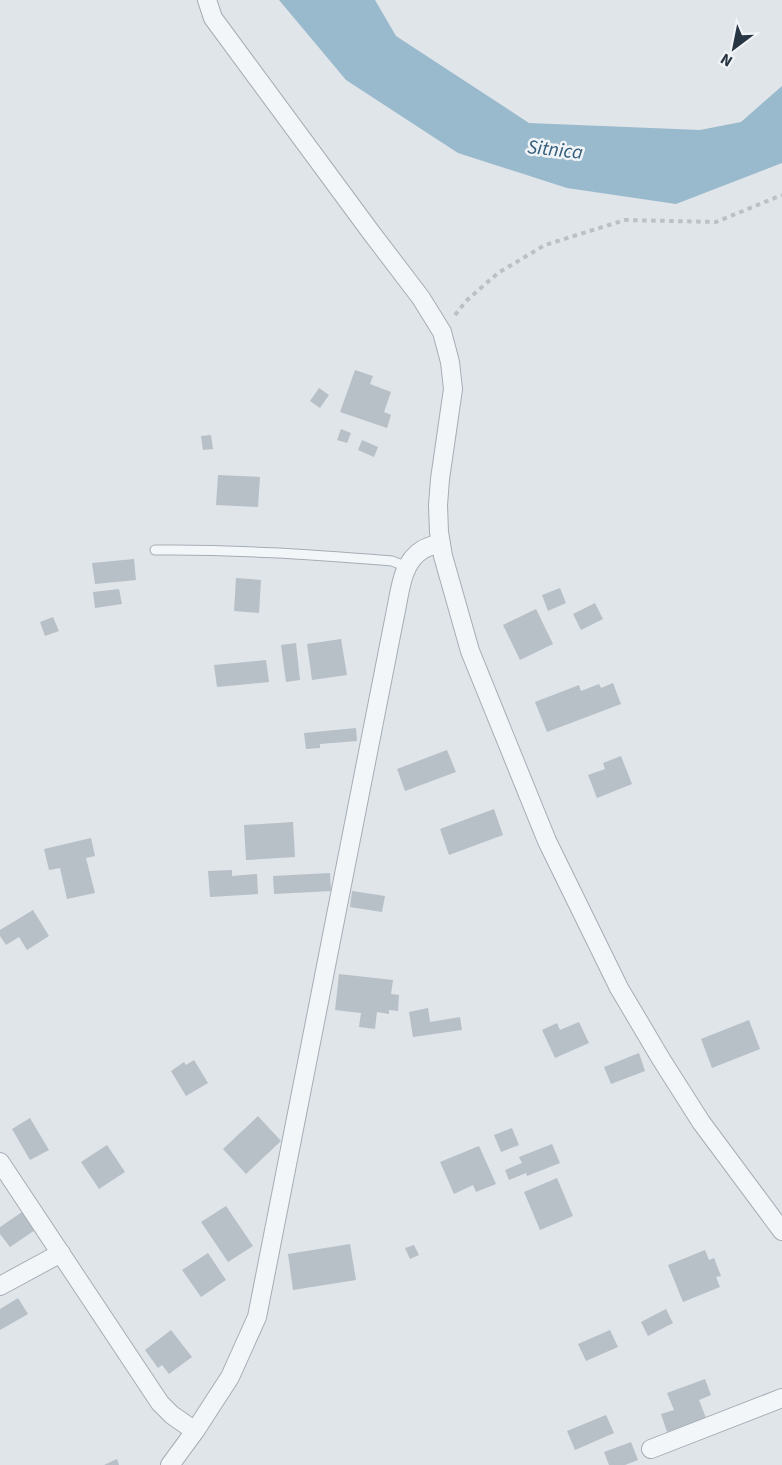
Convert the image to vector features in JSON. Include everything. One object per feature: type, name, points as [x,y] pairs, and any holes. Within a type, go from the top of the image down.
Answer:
[{"type":"street","points":[[207,0],[213,18],[421,298],[442,333],[450,363],[453,389],[440,479],[438,505],[441,543],[470,651],[547,841],[619,988],[701,1122],[776,1214],[782,1231]]},
{"type":"street","points":[[170,1465],[230,1377],[257,1317],[395,615],[407,567],[414,556],[423,549],[441,543]]},
{"type":"street","points":[[0,1162],[160,1403],[195,1431]]},
{"type":"street","points":[[0,1286],[61,1253]]},
{"type":"street","points":[[651,1449],[782,1398]]},
{"type":"lane","points":[[155,550],[268,552],[392,561],[407,567]]},
{"type":"path","points":[[442,333],[466,301],[498,273],[545,244],[625,220],[716,222],[782,195]]},
{"type":"water","name":"Sitnica","points":[[279,0],[375,0],[396,36],[529,123],[700,130],[741,122],[782,86],[782,163],[676,204],[567,188],[458,153],[346,80]]},
{"type":"building","points":[[355,370],[373,376],[370,384],[391,392],[384,412],[391,415],[387,428],[340,412]]},
{"type":"building","points":[[319,388],[329,395],[320,408],[310,401]]},
{"type":"building","points":[[341,429],[351,433],[347,443],[337,440]]},
{"type":"building","points":[[211,435],[213,449],[203,450],[201,436]]},
{"type":"building","points":[[362,440],[378,447],[374,457],[358,450]]},
{"type":"building","points":[[218,475],[260,477],[258,507],[216,505]]},
{"type":"building","points":[[134,559],[136,580],[95,584],[92,563]]},
{"type":"building","points":[[236,578],[261,580],[259,613],[234,611]]},
{"type":"building","points":[[560,588],[566,603],[548,611],[542,595]]},
{"type":"building","points":[[119,589],[122,604],[95,608],[93,592]]},
{"type":"building","points":[[595,603],[603,619],[581,630],[573,614]]},
{"type":"building","points":[[536,609],[553,644],[520,660],[503,625]]},
{"type":"building","points":[[53,617],[59,631],[45,636],[40,622]]},
{"type":"building","points":[[341,639],[347,675],[312,680],[307,644]]},
{"type":"building","points":[[296,643],[300,680],[286,682],[281,645]]},
{"type":"building","points":[[266,660],[269,682],[217,687],[214,665]]},
{"type":"building","points":[[613,683],[621,704],[547,732],[535,702],[579,685],[581,691],[599,684],[601,688]]},
{"type":"building","points":[[356,728],[357,741],[320,744],[320,748],[306,749],[304,733]]},
{"type":"building","points":[[447,750],[456,772],[405,791],[397,769]]},
{"type":"building","points":[[621,756],[632,784],[597,798],[588,775],[605,769],[603,763]]},
{"type":"building","points":[[494,809],[503,835],[449,855],[440,829]]},
{"type":"building","points":[[293,822],[295,857],[246,860],[244,825]]},
{"type":"building","points":[[91,838],[95,856],[86,858],[95,893],[67,899],[60,868],[49,870],[44,849]]},
{"type":"building","points":[[232,870],[232,876],[257,874],[258,894],[210,897],[208,871]]},
{"type":"building","points":[[330,873],[331,891],[274,894],[273,876]]},
{"type":"building","points":[[352,891],[385,896],[382,912],[350,907]]},
{"type":"building","points":[[33,910],[49,936],[27,950],[19,937],[6,945],[0,936],[0,930]]},
{"type":"building","points":[[339,974],[393,980],[391,994],[399,995],[398,1011],[389,1010],[389,1014],[377,1012],[375,1029],[359,1027],[361,1013],[335,1010]]},
{"type":"building","points":[[428,1008],[430,1022],[460,1017],[462,1030],[413,1037],[409,1012]]},
{"type":"building","points":[[749,1020],[760,1049],[712,1068],[701,1039]]},
{"type":"building","points":[[579,1022],[589,1043],[555,1058],[542,1030],[557,1023],[560,1030]]},
{"type":"building","points":[[639,1053],[645,1071],[611,1084],[604,1067]]},
{"type":"building","points":[[194,1060],[208,1083],[186,1096],[171,1071],[184,1062],[186,1065]]},
{"type":"building","points":[[258,1116],[281,1141],[246,1174],[223,1149]]},
{"type":"building","points":[[30,1118],[49,1150],[30,1160],[12,1129]]},
{"type":"building","points":[[512,1128],[519,1145],[501,1152],[494,1135]]},
{"type":"building","points":[[552,1144],[560,1163],[527,1176],[526,1173],[509,1180],[505,1170],[522,1163],[519,1157]]},
{"type":"building","points":[[107,1145],[125,1172],[99,1189],[81,1162]]},
{"type":"building","points":[[479,1146],[496,1184],[476,1192],[473,1185],[454,1194],[440,1162]]},
{"type":"building","points":[[557,1178],[573,1216],[540,1230],[524,1192]]},
{"type":"building","points":[[226,1206],[253,1246],[228,1262],[201,1222]]},
{"type":"building","points":[[25,1210],[38,1228],[10,1247],[0,1234],[0,1227]]},
{"type":"building","points":[[350,1244],[356,1280],[293,1290],[288,1254]]},
{"type":"building","points":[[414,1245],[419,1255],[410,1259],[405,1248]]},
{"type":"building","points":[[705,1250],[709,1260],[714,1258],[721,1276],[716,1277],[720,1287],[683,1302],[668,1265]]},
{"type":"building","points":[[208,1253],[226,1280],[201,1297],[182,1270]]},
{"type":"building","points":[[18,1298],[28,1314],[0,1330],[0,1309]]},
{"type":"building","points":[[666,1309],[673,1323],[648,1336],[641,1322]]},
{"type":"building","points":[[171,1330],[192,1357],[169,1374],[162,1365],[158,1368],[145,1350]]},
{"type":"building","points":[[610,1330],[618,1347],[586,1361],[578,1344]]},
{"type":"building","points":[[705,1379],[711,1395],[699,1400],[706,1418],[667,1432],[661,1414],[674,1410],[667,1393]]},
{"type":"building","points":[[606,1415],[614,1433],[575,1450],[567,1431]]},
{"type":"building","points":[[631,1442],[638,1460],[625,1465],[609,1465],[604,1452]]},
{"type":"building","points":[[117,1459],[119,1465],[104,1465]]}]
